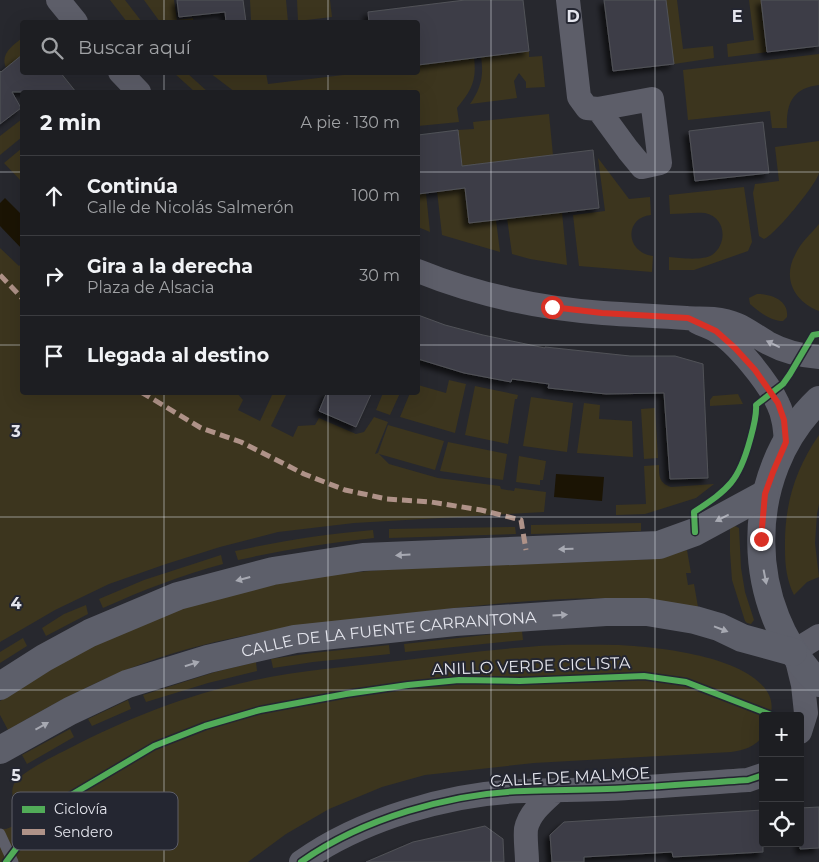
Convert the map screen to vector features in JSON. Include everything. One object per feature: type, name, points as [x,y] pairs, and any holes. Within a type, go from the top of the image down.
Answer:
[{"type":"main road","points":[[819,400],[810,408],[786,442],[773,472],[765,494],[761,539],[764,575],[779,627],[794,654],[819,683]]},
{"type":"main road","points":[[0,686],[44,658],[90,633],[178,596],[273,571],[363,557],[659,545],[695,532],[765,494]]},
{"type":"main road","name":"CALLE DE LA FUENTE CARRANTONA","points":[[0,750],[70,711],[127,684],[208,659],[295,639],[455,622],[606,612],[647,612],[695,620],[719,627],[742,638],[794,654]]},
{"type":"street","points":[[58,0],[74,20]]},
{"type":"street","points":[[568,0],[579,97],[587,108],[598,109]]},
{"type":"street","points":[[123,75],[137,90]]},
{"type":"street","points":[[420,273],[450,284],[510,300],[602,313],[712,319],[735,323],[769,343],[802,355],[819,357]]},
{"type":"street","points":[[688,318],[716,331],[755,370],[778,403],[784,420],[786,442]]},
{"type":"street","points":[[804,719],[806,713],[803,685],[794,654],[819,636]]},
{"type":"street","name":"CALLE DE MALMOE","points":[[302,862],[315,852],[380,820],[417,809],[474,796],[522,791],[555,791],[748,780],[759,776]]},
{"type":"street","points":[[527,862],[526,829],[541,804],[555,791]]},
{"type":"street","name":"CALLE DE MALMOE","points":[[474,796],[505,806],[515,812],[526,829]]},
{"type":"lane","points":[[0,834],[13,862]]},
{"type":"shaded area","points":[[110,0],[125,0],[140,20],[125,20]]},
{"type":"shaded area","points":[[144,0],[174,0],[177,20],[159,20]]},
{"type":"shaded area","points":[[250,0],[286,0],[288,20],[251,20]]},
{"type":"shaded area","points":[[297,0],[330,0],[332,17],[298,20]]},
{"type":"shaded area","points":[[666,0],[677,0],[683,49],[713,46],[714,58],[674,64]]},
{"type":"shaded area","points":[[749,0],[761,0],[767,52],[728,57],[727,44],[754,40]]},
{"type":"shaded area","points":[[193,18],[193,20],[177,20]]},
{"type":"shaded area","points":[[20,40],[20,57],[6,68],[6,54]]},
{"type":"shaded area","points":[[529,51],[529,57],[542,56],[545,87],[526,88],[526,82],[519,73],[514,81],[517,98],[470,104],[481,82],[481,57]]},
{"type":"shaded area","points":[[819,54],[819,85],[803,89],[793,98],[788,111],[787,128],[772,128],[770,111],[688,120],[683,70]]},
{"type":"shaded area","points":[[474,58],[475,73],[472,85],[457,108],[459,122],[420,126],[420,90],[232,90],[213,75],[266,75],[268,84],[343,75],[420,75],[420,65]]},
{"type":"shaded area","points":[[176,75],[189,75],[206,90],[193,90]]},
{"type":"shaded area","points":[[549,114],[553,155],[462,166],[458,130],[474,129],[473,122]]},
{"type":"shaded area","points":[[20,121],[20,139],[0,155],[0,136]]},
{"type":"shaded area","points":[[819,141],[819,173],[816,179],[785,220],[764,239],[759,236],[753,193],[755,184],[779,181],[775,147]]},
{"type":"shaded area","points":[[20,150],[20,180],[4,163]]},
{"type":"shaded area","points":[[598,158],[629,199],[650,197],[651,215],[642,217],[636,222],[631,235],[637,248],[653,256],[652,272],[579,266],[573,215],[605,211]]},
{"type":"shaded area","points":[[744,187],[752,242],[748,251],[694,270],[669,270],[669,257],[697,259],[712,255],[721,244],[722,231],[721,225],[717,220],[705,213],[670,214],[669,195]]},
{"type":"shaded area","points":[[465,188],[496,220],[500,252],[442,235],[437,191]]},
{"type":"shaded area","points":[[426,193],[430,232],[420,228],[420,194]]},
{"type":"shaded area","points":[[5,198],[20,213],[20,247],[0,226],[0,203]]},
{"type":"shaded area","points":[[562,212],[567,265],[512,254],[507,218]]},
{"type":"shaded area","points":[[819,224],[819,311],[803,302],[797,296],[793,289],[790,273],[791,264],[797,251]]},
{"type":"shaded area","points":[[0,248],[20,265],[20,395],[239,395],[243,400],[238,410],[260,421],[272,395],[286,395],[271,426],[293,437],[298,426],[315,425],[319,418],[356,434],[364,432],[374,417],[388,422],[375,454],[378,453],[388,425],[444,441],[435,470],[379,454],[389,464],[438,478],[500,486],[501,489],[514,491],[515,488],[546,492],[544,512],[354,523],[278,532],[220,547],[109,584],[55,610],[0,642]]},
{"type":"shaded area","points":[[757,294],[768,295],[782,302],[787,311],[787,317],[783,321],[779,321],[757,310],[750,304],[749,298]]},
{"type":"shaded area","points":[[449,380],[466,384],[455,433],[400,417],[409,395],[420,395],[420,386],[446,393]]},
{"type":"shaded area","points":[[475,386],[518,395],[517,399],[515,399],[508,444],[465,435]]},
{"type":"shaded area","points":[[738,394],[743,404],[710,406],[710,400],[713,396]]},
{"type":"shaded area","points":[[382,395],[399,395],[390,415],[376,410]]},
{"type":"shaded area","points":[[531,397],[573,403],[567,452],[523,446]]},
{"type":"shaded area","points":[[584,403],[600,405],[599,419],[632,421],[633,457],[577,453]]},
{"type":"shaded area","points":[[655,408],[658,458],[644,459],[641,409]]},
{"type":"shaded area","points":[[819,435],[819,504],[815,543],[819,577],[807,582],[794,595],[788,579],[785,562],[786,519],[797,476]]},
{"type":"shaded area","points":[[448,442],[507,454],[503,480],[440,471]]},
{"type":"shaded area","points":[[519,456],[546,461],[543,480],[540,480],[540,485],[516,482]]},
{"type":"shaded area","points":[[659,465],[662,481],[671,487],[714,484],[696,498],[645,514],[616,515],[616,505],[646,504],[644,466]]},
{"type":"shaded area","points":[[556,474],[604,477],[602,501],[554,497]]},
{"type":"shaded area","points":[[641,523],[641,531],[531,534],[531,525]]},
{"type":"shaded area","points":[[733,525],[739,528],[741,568],[745,592],[754,620],[751,624],[745,621],[732,580],[730,527]]},
{"type":"shaded area","points":[[515,527],[516,534],[389,538],[389,529]]},
{"type":"shaded area","points":[[373,530],[374,538],[306,547],[238,560],[235,551],[304,538]]},
{"type":"shaded area","points":[[687,550],[691,573],[686,573],[688,585],[694,584],[698,607],[634,599],[545,600],[302,626],[208,644],[147,662],[111,676],[76,693],[8,730],[0,715],[0,701],[73,656],[122,632],[198,603],[305,577],[391,569],[656,559]]},
{"type":"shaded area","points":[[221,555],[223,564],[163,583],[103,608],[99,599],[144,580]]},
{"type":"shaded area","points":[[86,605],[88,614],[46,636],[42,628],[64,614]]},
{"type":"shaded area","points":[[522,631],[523,640],[405,652],[404,644]]},
{"type":"shaded area","points":[[23,638],[27,646],[0,663],[0,652]]},
{"type":"shaded area","points":[[389,645],[390,654],[273,668],[271,659],[312,653]]},
{"type":"shaded area","points":[[619,645],[656,648],[701,656],[743,671],[759,682],[770,697],[771,712],[759,712],[759,740],[756,743],[731,752],[534,763],[425,775],[382,787],[329,809],[286,834],[248,862],[0,862],[0,829],[12,827],[12,850],[178,850],[178,792],[12,792],[17,780],[38,765],[55,755],[134,718],[203,693],[269,677],[305,671],[539,646]]},
{"type":"shaded area","points":[[256,662],[257,671],[208,683],[146,702],[143,695],[215,672]]},
{"type":"shaded area","points":[[128,700],[131,709],[92,726],[88,719]]},
{"type":"shaded area","points":[[70,729],[74,737],[27,764],[22,755]]},
{"type":"building","points":[[177,0],[243,0],[246,20],[226,20],[225,12],[179,17]]},
{"type":"building","points":[[465,0],[523,0],[529,51],[420,65],[420,20],[369,20],[368,12]]},
{"type":"building","points":[[604,0],[666,0],[674,64],[613,71]]},
{"type":"building","points":[[761,0],[819,0],[819,46],[767,52]]},
{"type":"building","points":[[20,57],[20,75],[62,75],[74,90],[20,90],[20,92],[12,92],[20,109],[0,124],[1,72]]},
{"type":"building","points":[[763,122],[769,173],[695,181],[689,131]]},
{"type":"building","points":[[458,130],[462,166],[593,150],[599,208],[469,223],[465,188],[420,194],[420,135]]},
{"type":"building","points":[[420,316],[445,325],[483,335],[545,348],[630,356],[675,356],[703,364],[708,478],[670,479],[664,393],[606,394],[548,388],[549,384],[512,379],[511,382],[464,373],[420,360]]},
{"type":"building","points":[[326,395],[371,395],[356,427],[319,411]]},
{"type":"building","points":[[819,807],[819,848],[800,849],[800,847],[804,847],[804,808]]},
{"type":"building","points":[[759,810],[759,847],[763,847],[763,852],[673,857],[672,852],[584,857],[584,862],[552,862],[550,835],[564,822]]},
{"type":"building","points":[[485,826],[503,839],[504,862],[366,862],[413,842]]},
{"type":"marked path","points":[[0,275],[20,296]]},
{"type":"marked path","points":[[146,395],[201,428],[241,442],[304,474],[345,490],[387,499],[431,502],[481,510],[521,520],[526,550]]},
{"type":"cycle path","points":[[695,532],[694,512],[724,490],[737,475],[742,465],[753,427],[756,405],[783,384],[813,335],[819,334]]},
{"type":"cycle path","name":"ANILLO VERDE CICLISTA","points":[[76,792],[154,746],[205,726],[260,710],[408,685],[459,680],[520,681],[644,676],[686,682],[764,712]]},
{"type":"cycle path","points":[[301,862],[351,833],[379,821],[437,803],[467,797],[524,791],[625,788],[748,780],[759,776]]},
{"type":"cycle path","name":"ANILLO VERDE CICLISTA","points":[[6,862],[15,850]]},
{"type":"route","points":[[552,307],[602,313],[688,318],[716,331],[755,370],[778,403],[784,420],[786,442],[765,494],[761,539]]}]
